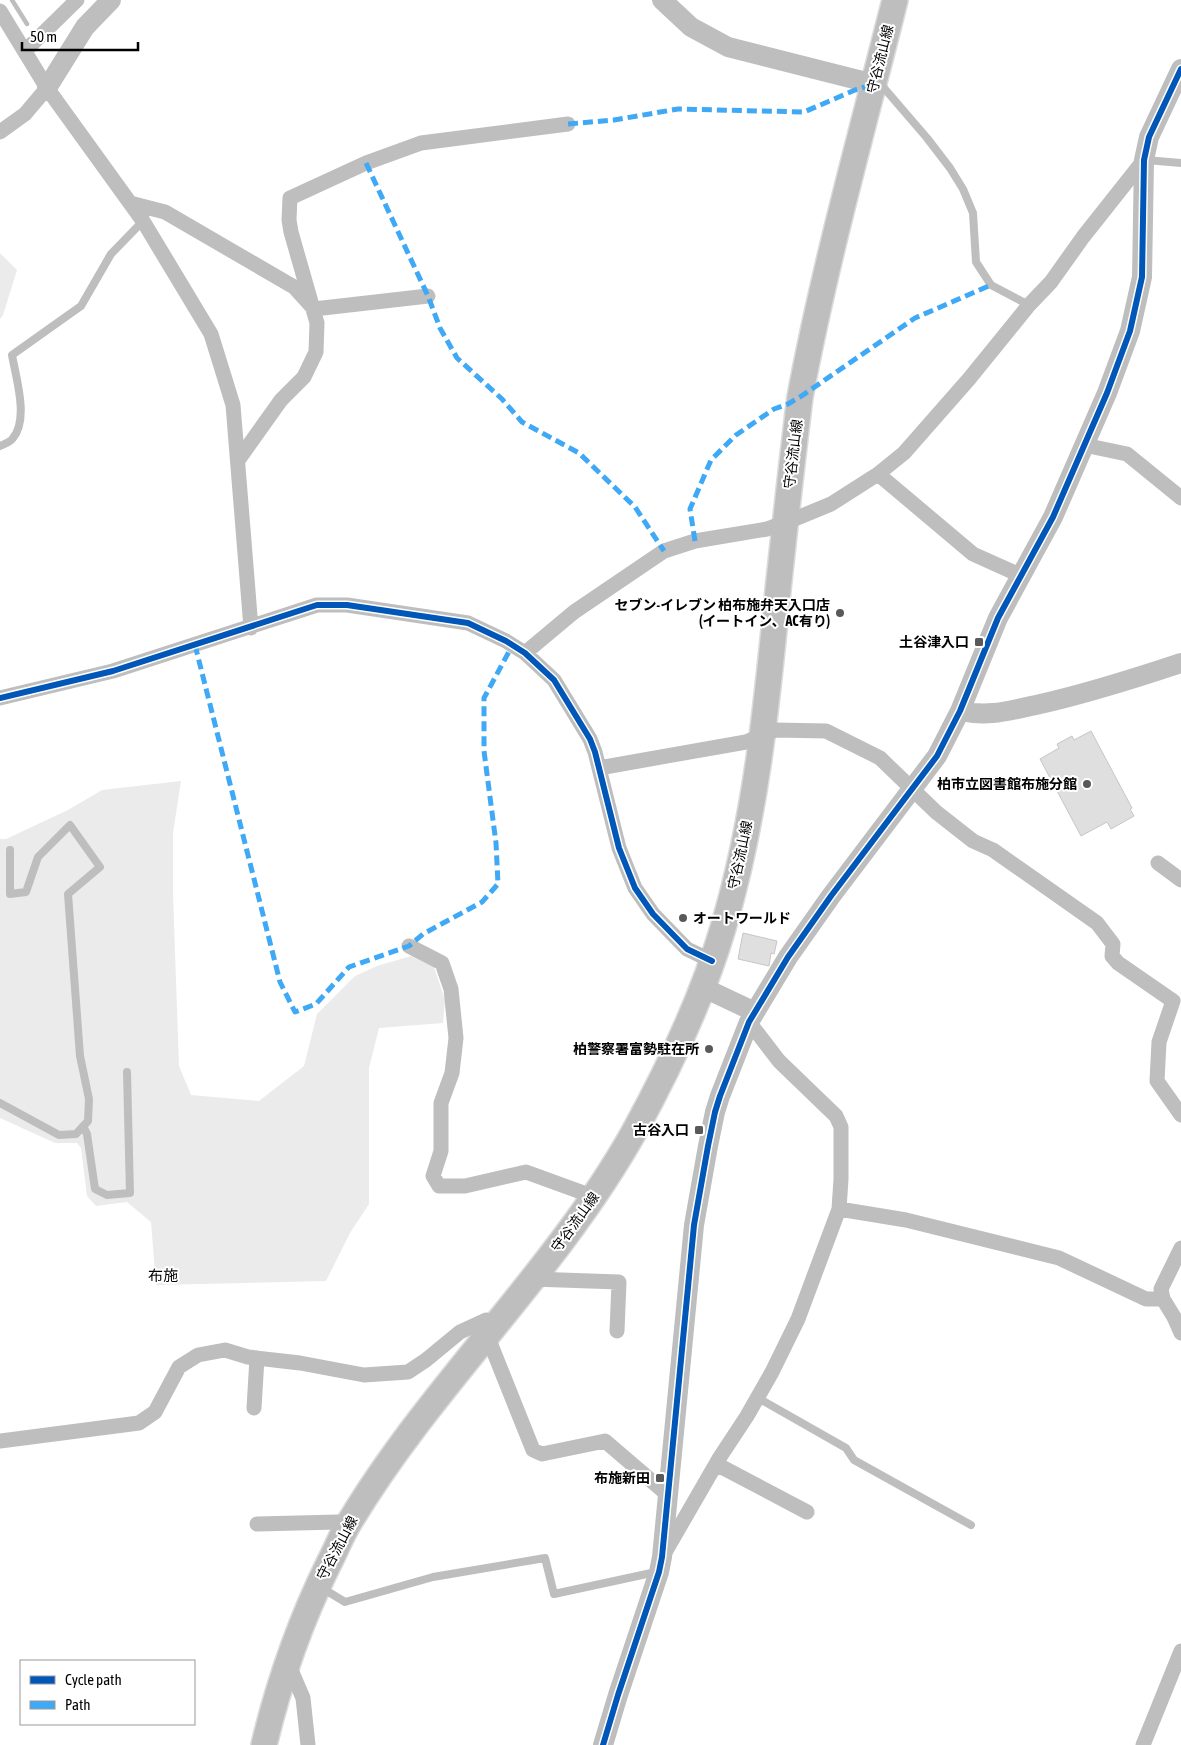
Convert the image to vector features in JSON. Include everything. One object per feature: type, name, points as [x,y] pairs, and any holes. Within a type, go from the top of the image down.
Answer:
[{"type":"main road","name":"守谷流山線","points":[[264,1745],[275,1700],[300,1627],[348,1525],[408,1437],[592,1199],[634,1132],[661,1078],[712,961],[723,930],[735,885],[752,797],[770,668],[800,397],[808,354],[833,245],[895,0]]},
{"type":"street","points":[[25,51],[77,0]]},
{"type":"street","points":[[0,132],[25,114],[47,88],[85,27],[111,0]]},
{"type":"street","points":[[662,0],[691,27],[728,47],[874,84]]},
{"type":"street","points":[[0,11],[47,88],[143,221],[211,334],[234,405],[251,628]]},
{"type":"street","points":[[661,1564],[694,1225],[715,1112],[752,1017],[788,957],[937,756],[960,711],[998,618],[1053,517],[1107,393],[1130,331],[1142,277],[1144,160],[1149,137],[1181,69]]},
{"type":"street","points":[[239,459],[281,400],[304,377],[316,352],[317,323],[291,232],[289,220],[290,198],[366,163],[421,143],[568,124]]},
{"type":"street","points":[[526,653],[574,612],[664,551],[695,541],[766,529],[832,504],[878,474],[910,446],[969,378],[1029,304],[1051,282],[1083,237],[1144,160]]},
{"type":"street","points":[[130,203],[165,212],[294,287],[314,310]]},
{"type":"street","points":[[314,310],[428,296]]},
{"type":"street","points":[[1084,445],[1127,454],[1181,498]]},
{"type":"street","points":[[878,474],[973,554],[1022,576]]},
{"type":"street","points":[[0,698],[112,671],[251,628],[317,605],[347,605],[468,623],[526,653],[554,680],[590,739],[620,848],[635,888],[653,914],[687,949],[712,961]]},
{"type":"street","points":[[960,711],[974,714],[990,714],[1069,698],[1107,688],[1181,663]]},
{"type":"street","points":[[599,768],[746,742],[775,730],[826,731],[880,758],[912,790],[973,841],[993,850],[1097,923],[1113,944],[1112,956],[1118,963],[1173,1001],[1176,1007],[1158,1042],[1157,1081],[1181,1115]]},
{"type":"street","points":[[1158,863],[1181,880]]},
{"type":"street","points":[[409,946],[442,963],[451,989],[456,1038],[452,1073],[441,1103],[441,1150],[433,1176],[439,1186],[465,1186],[526,1172],[581,1192],[592,1199]]},
{"type":"street","points":[[603,1745],[661,1564],[716,1464],[758,1398],[772,1372],[798,1319],[839,1210],[842,1179],[842,1127],[836,1116],[779,1061],[752,1017],[702,987]]},
{"type":"street","points":[[839,1210],[906,1220],[1059,1258],[1146,1298],[1163,1299]]},
{"type":"street","points":[[1181,1248],[1161,1289],[1163,1299],[1174,1317],[1181,1334]]},
{"type":"street","points":[[532,1279],[619,1282],[617,1331]]},
{"type":"street","points":[[0,1442],[139,1423],[156,1412],[179,1367],[198,1354],[225,1350],[257,1358],[318,1366],[364,1375],[408,1372],[460,1332],[486,1320],[533,1450],[542,1454],[605,1441],[668,1495]]},
{"type":"street","points":[[254,1408],[257,1358]]},
{"type":"street","points":[[716,1464],[807,1512]]},
{"type":"street","points":[[257,1524],[338,1522],[348,1525]]},
{"type":"street","points":[[1143,1745],[1181,1651]]},
{"type":"street","points":[[288,1662],[303,1698],[308,1745]]},
{"type":"lane","points":[[874,84],[884,88],[927,138],[963,189],[973,212],[976,262],[991,285],[1029,304]]},
{"type":"lane","points":[[1144,160],[1181,163]]},
{"type":"lane","points":[[0,446],[13,439],[21,420],[20,397],[12,355],[81,306],[111,254],[143,221]]},
{"type":"lane","points":[[0,1102],[59,1135],[76,1134],[88,1121],[89,1099],[80,1056],[68,894],[100,867],[70,825],[38,857],[26,892],[10,894],[10,850]]},
{"type":"lane","points":[[83,1126],[87,1134],[95,1189],[107,1194],[130,1193],[127,1072]]},
{"type":"lane","points":[[758,1398],[846,1448],[854,1460],[972,1525]]},
{"type":"lane","points":[[318,1586],[345,1602],[433,1577],[545,1558],[554,1594],[661,1564]]},
{"type":"shaded area","points":[[0,253],[17,270],[3,315],[0,319]]},
{"type":"shaded area","points":[[181,781],[173,833],[173,894],[179,1066],[191,1095],[259,1101],[304,1066],[317,1014],[355,976],[377,966],[411,956],[434,967],[445,1000],[443,1023],[379,1028],[369,1068],[369,1204],[350,1233],[326,1281],[156,1285],[151,1222],[127,1202],[96,1206],[87,1196],[81,1148],[77,1143],[55,1143],[0,1118],[0,839],[6,839],[68,810],[102,790]]},
{"type":"building","points":[[1091,731],[1132,808],[1130,809],[1134,816],[1111,829],[1107,822],[1081,836],[1040,759],[1059,748],[1057,744],[1072,736],[1074,740]]},
{"type":"building","points":[[743,933],[777,941],[774,954],[771,953],[769,966],[738,959]]},
{"type":"waterway","points":[[12,0],[27,24]]},
{"type":"marked path","points":[[568,124],[614,120],[678,109],[804,112],[874,84]]},
{"type":"marked path","points":[[366,163],[428,296],[440,328],[457,358],[502,399],[522,422],[579,453],[635,507],[664,551]]},
{"type":"marked path","points":[[695,541],[690,509],[711,460],[736,435],[774,409],[800,397],[915,318],[991,285]]},
{"type":"marked path","points":[[195,645],[280,982],[295,1012],[316,1004],[349,967],[409,946],[423,934],[482,902],[498,884],[496,843],[484,751],[484,698],[512,646]]},
{"type":"cycle path","points":[[603,1745],[659,1572],[662,1557],[694,1225],[708,1146],[720,1096],[749,1022],[788,957],[831,896],[937,756],[960,711],[998,618],[1053,517],[1107,393],[1130,331],[1142,277],[1144,160],[1149,137],[1181,69]]},
{"type":"cycle path","points":[[0,698],[113,671],[317,605],[347,605],[468,623],[506,641],[525,653],[554,680],[590,739],[619,848],[635,888],[653,914],[687,949],[712,961]]},
{"type":"place","name":"セブン-イレブン 柏布施弁天入口店 (イートイン、AC有り)","points":[[840,613]]},
{"type":"place","name":"土谷津入口","points":[[979,642]]},
{"type":"place","name":"柏市立図書館布施分館","points":[[1087,784]]},
{"type":"place","name":"オートワールド","points":[[683,918]]},
{"type":"place","name":"柏警察署富勢駐在所","points":[[709,1049]]},
{"type":"place","name":"古谷入口","points":[[699,1130]]},
{"type":"place","name":"布施新田","points":[[660,1478]]},
{"type":"district","name":"布施","points":[[163,1276]]}]
